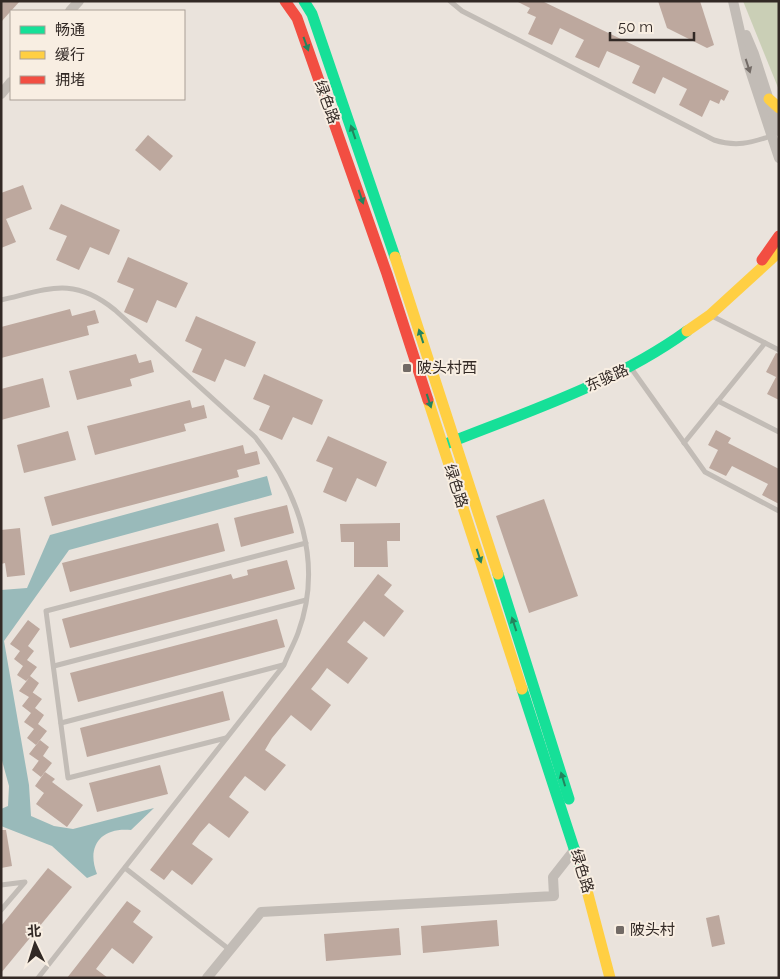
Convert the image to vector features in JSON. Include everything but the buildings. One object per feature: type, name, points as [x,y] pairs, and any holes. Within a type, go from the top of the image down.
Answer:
[{"type":"main road","name":"绿色路","points":[[284,1],[297,18],[339,133],[444,446],[575,849],[596,917],[610,978]]},
{"type":"main road","name":"绿色路","points":[[304,1],[312,14],[355,138],[455,441],[596,884],[618,978]]},
{"type":"main road","points":[[769,100],[779,108]]},
{"type":"main road","name":"东骏路","points":[[750,277],[779,236]]},
{"type":"main road","name":"东骏路","points":[[444,446],[631,367],[682,336],[710,315],[779,252]]},
{"type":"street","points":[[733,1],[746,58],[775,133]]},
{"type":"street","points":[[738,19],[754,54],[769,100],[779,158]]},
{"type":"street","points":[[1,94],[10,83]]},
{"type":"street","points":[[207,978],[261,912],[554,896],[553,877],[575,849]]},
{"type":"lane","points":[[450,1],[462,11],[714,140],[742,145],[775,133]]},
{"type":"lane","points":[[1,300],[57,287],[78,289],[98,297],[255,437],[274,460],[289,486],[299,514],[306,544],[308,573],[306,600],[298,632],[284,665],[38,978]]},
{"type":"lane","points":[[710,315],[779,350]]},
{"type":"lane","points":[[684,443],[765,343]]},
{"type":"lane","points":[[631,367],[705,472],[779,511]]},
{"type":"lane","points":[[718,401],[779,432]]},
{"type":"lane","points":[[226,738],[68,778],[46,612],[306,544]]},
{"type":"lane","points":[[54,666],[306,600]]},
{"type":"lane","points":[[61,723],[284,665]]},
{"type":"lane","points":[[124,868],[230,950]]},
{"type":"lane","points":[[1,885],[25,882],[1,910]]},
{"type":"green space","points":[[743,1],[779,1],[779,90]]},
{"type":"water","points":[[267,476],[272,495],[69,550],[4,641],[29,785],[31,816],[54,826],[73,829],[154,808],[131,830],[111,832],[99,840],[93,855],[97,874],[87,878],[52,846],[1,826],[1,809],[8,806],[9,786],[1,757],[1,590],[27,588],[50,535]]},
{"type":"traffic: fast","points":[[304,1],[312,14],[395,257]]},
{"type":"traffic: fast","points":[[446,444],[571,395],[601,381],[631,366],[687,331]]},
{"type":"traffic: fast","points":[[498,574],[569,799]]},
{"type":"traffic: fast","points":[[522,689],[584,879]]},
{"type":"traffic: slow","points":[[769,99],[779,108]]},
{"type":"traffic: slow","points":[[687,331],[710,315],[779,252]]},
{"type":"traffic: slow","points":[[395,257],[498,574]]},
{"type":"traffic: slow","points":[[428,400],[522,689]]},
{"type":"traffic: slow","points":[[584,879],[610,978]]},
{"type":"traffic: jam","points":[[285,1],[297,18],[387,274],[428,400]]},
{"type":"traffic: jam","points":[[762,260],[779,236]]},
{"type":"place","name":"陂头村西","points":[[407,368]]},
{"type":"place","name":"陂头村","points":[[620,930]]}]
